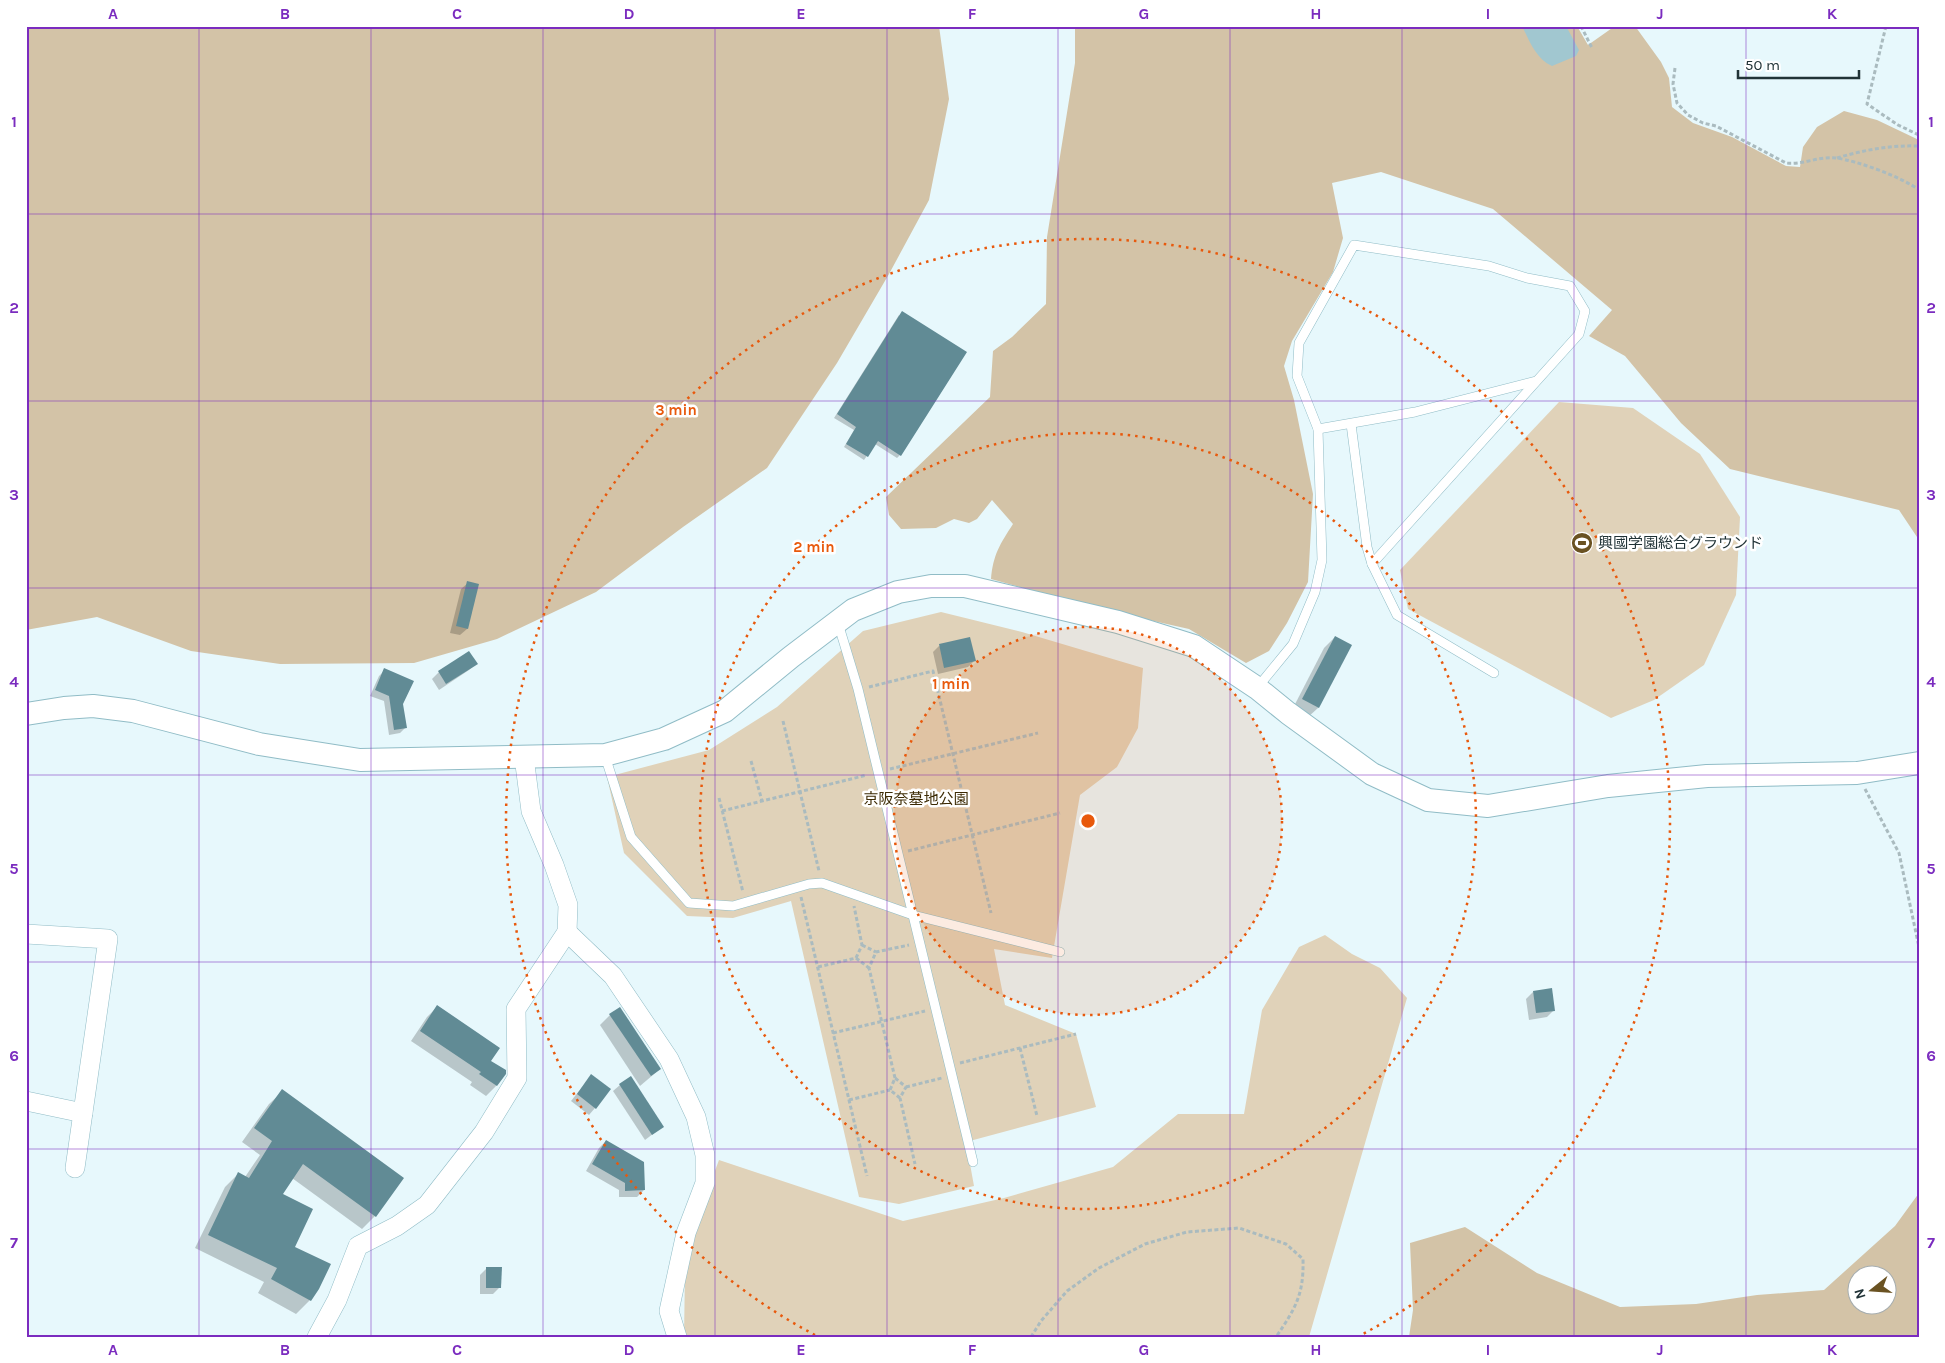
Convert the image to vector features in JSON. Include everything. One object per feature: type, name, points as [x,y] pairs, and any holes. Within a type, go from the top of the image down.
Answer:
[{"type":"street","points":[[26,714],[93,706],[133,711],[259,744],[360,760],[605,755],[664,740],[725,711],[790,657],[853,610],[898,592],[931,586],[965,586],[1118,622],[1194,646],[1256,688],[1372,774],[1428,800],[1488,806],[1608,786],[1707,776],[1857,773],[1919,763]]},
{"type":"street","points":[[317,1337],[337,1300],[358,1246],[397,1226],[427,1205],[484,1132],[517,1078],[516,1009],[567,932],[568,905],[531,811],[524,757]]},
{"type":"street","points":[[567,932],[613,976],[669,1059],[696,1116],[705,1155],[705,1184],[686,1233],[669,1311],[677,1337]]},
{"type":"street","points":[[26,934],[108,939],[75,1168]]},
{"type":"street","points":[[26,1101],[83,1113]]},
{"type":"lane","points":[[1256,688],[1293,644],[1315,592],[1322,560],[1318,430],[1297,376],[1299,343],[1354,246],[1489,266],[1527,278],[1570,286],[1585,311],[1579,334],[1372,564]]},
{"type":"lane","points":[[1318,430],[1415,412],[1536,381]]},
{"type":"lane","points":[[1351,424],[1366,547],[1372,564],[1397,615],[1494,673]]},
{"type":"lane","points":[[838,622],[858,689],[973,1162]]},
{"type":"lane","points":[[605,755],[631,837],[689,903],[734,906],[799,887],[822,884],[913,915],[1060,952]]},
{"type":"path","points":[[1581,26],[1592,48]]},
{"type":"path","points":[[1886,26],[1867,104],[1898,126],[1919,134]]},
{"type":"path","points":[[1676,68],[1673,84],[1677,103],[1688,115],[1702,123],[1716,126],[1786,163],[1795,164],[1816,159],[1836,158],[1886,147],[1919,146]]},
{"type":"path","points":[[1836,158],[1875,169],[1903,180],[1919,190]]},
{"type":"path","points":[[858,689],[933,671],[991,913]]},
{"type":"path","points":[[783,721],[822,884]]},
{"type":"path","points":[[752,761],[762,801]]},
{"type":"path","points":[[1857,773],[1899,853],[1919,947]]},
{"type":"path","points":[[719,798],[746,902]]},
{"type":"path","points":[[898,853],[1060,813]]},
{"type":"path","points":[[799,887],[867,1176]]},
{"type":"path","points":[[851,894],[862,945],[856,958]]},
{"type":"path","points":[[862,945],[876,952],[920,942]]},
{"type":"path","points":[[876,952],[869,968],[895,1078],[890,1090]]},
{"type":"path","points":[[818,967],[856,958]]},
{"type":"path","points":[[856,958],[869,968]]},
{"type":"path","points":[[833,1033],[936,1008]]},
{"type":"path","points":[[950,1066],[1076,1034]]},
{"type":"path","points":[[1020,1048],[1037,1116]]},
{"type":"path","points":[[895,1078],[906,1086],[952,1075]]},
{"type":"path","points":[[900,1098],[906,1086]]},
{"type":"path","points":[[849,1100],[890,1090]]},
{"type":"path","points":[[890,1090],[900,1098],[915,1164]]},
{"type":"path","points":[[1031,1337],[1041,1321],[1067,1291],[1099,1268],[1145,1244],[1187,1232],[1240,1228],[1286,1244],[1303,1259],[1304,1279],[1296,1308],[1276,1337]]},
{"type":"green space","name":"興國学園総合グラウンド","points":[[1559,402],[1633,408],[1700,454],[1740,517],[1736,595],[1704,665],[1654,700],[1611,718],[1408,609],[1400,570]]},
{"type":"green space","name":"京阪奈墓地公園","points":[[941,612],[1022,632],[1143,668],[1138,728],[1117,767],[1080,795],[1052,958],[994,949],[1005,1005],[1076,1034],[1096,1107],[966,1142],[974,1186],[899,1204],[859,1197],[791,901],[733,918],[687,916],[624,853],[607,777],[709,750],[777,707],[863,631]]},
{"type":"green space","points":[[1325,935],[1352,954],[1380,968],[1407,998],[1309,1337],[684,1337],[685,1271],[701,1208],[719,1160],[903,1221],[1004,1198],[1113,1167],[1178,1114],[1244,1114],[1262,1010],[1299,947]]},
{"type":"shaded area","points":[[26,26],[939,26],[949,99],[929,200],[889,274],[837,363],[767,468],[683,527],[596,592],[497,639],[414,663],[280,664],[191,651],[97,617],[26,630]]},
{"type":"shaded area","points":[[1075,26],[1577,26],[1588,45],[1615,26],[1635,26],[1661,62],[1669,78],[1672,107],[1693,123],[1732,137],[1786,166],[1800,167],[1803,147],[1817,127],[1844,111],[1877,120],[1919,140],[1919,540],[1899,510],[1730,469],[1681,423],[1625,356],[1589,336],[1612,310],[1493,209],[1381,172],[1332,183],[1343,238],[1333,272],[1292,341],[1284,366],[1294,400],[1313,494],[1308,582],[1287,623],[1269,651],[1246,663],[1189,629],[1100,609],[991,579],[993,563],[998,550],[1013,524],[992,500],[977,519],[969,523],[954,519],[936,528],[901,529],[889,515],[886,497],[990,397],[993,351],[1012,337],[1046,304],[1047,237],[1075,63]]},
{"type":"shaded area","points":[[1919,1193],[1919,1337],[1409,1337],[1413,1310],[1410,1243],[1465,1227],[1537,1273],[1620,1307],[1696,1304],[1757,1295],[1824,1290],[1848,1268],[1848,1316],[1898,1316],[1898,1266],[1851,1266],[1895,1226]]},
{"type":"water","points":[[1522,26],[1566,26],[1579,50],[1576,56],[1552,66],[1546,63],[1538,54]]},
{"type":"building","points":[[902,311],[967,352],[901,456],[878,441],[868,457],[846,444],[856,427],[837,414]]},
{"type":"building","points":[[467,581],[479,584],[468,629],[456,626]]},
{"type":"building","points":[[1335,636],[1352,645],[1319,708],[1302,699]]},
{"type":"building","points":[[970,637],[976,661],[944,668],[939,644]]},
{"type":"building","points":[[469,651],[478,664],[446,684],[438,671]]},
{"type":"building","points":[[384,668],[414,681],[403,704],[407,728],[394,730],[389,696],[375,690]]},
{"type":"building","points":[[1552,988],[1555,1011],[1536,1013],[1533,991]]},
{"type":"building","points":[[437,1005],[500,1048],[491,1061],[506,1070],[506,1074],[497,1086],[479,1074],[481,1072],[420,1031]]},
{"type":"building","points":[[620,1007],[661,1069],[651,1076],[609,1014]]},
{"type":"building","points":[[591,1074],[611,1089],[596,1109],[577,1094]]},
{"type":"building","points":[[631,1076],[664,1127],[652,1135],[619,1084]]},
{"type":"building","points":[[282,1089],[404,1178],[376,1217],[303,1164],[283,1194],[313,1209],[295,1247],[331,1264],[311,1301],[271,1279],[277,1268],[208,1235],[238,1172],[249,1178],[272,1141],[254,1128]]},
{"type":"building","points":[[606,1140],[644,1162],[645,1190],[625,1191],[625,1183],[592,1164]]},
{"type":"building","points":[[486,1267],[502,1267],[501,1288],[486,1288]]},
{"type":"place","name":"興國学園総合グラウンド","points":[[1582,543]]}]
